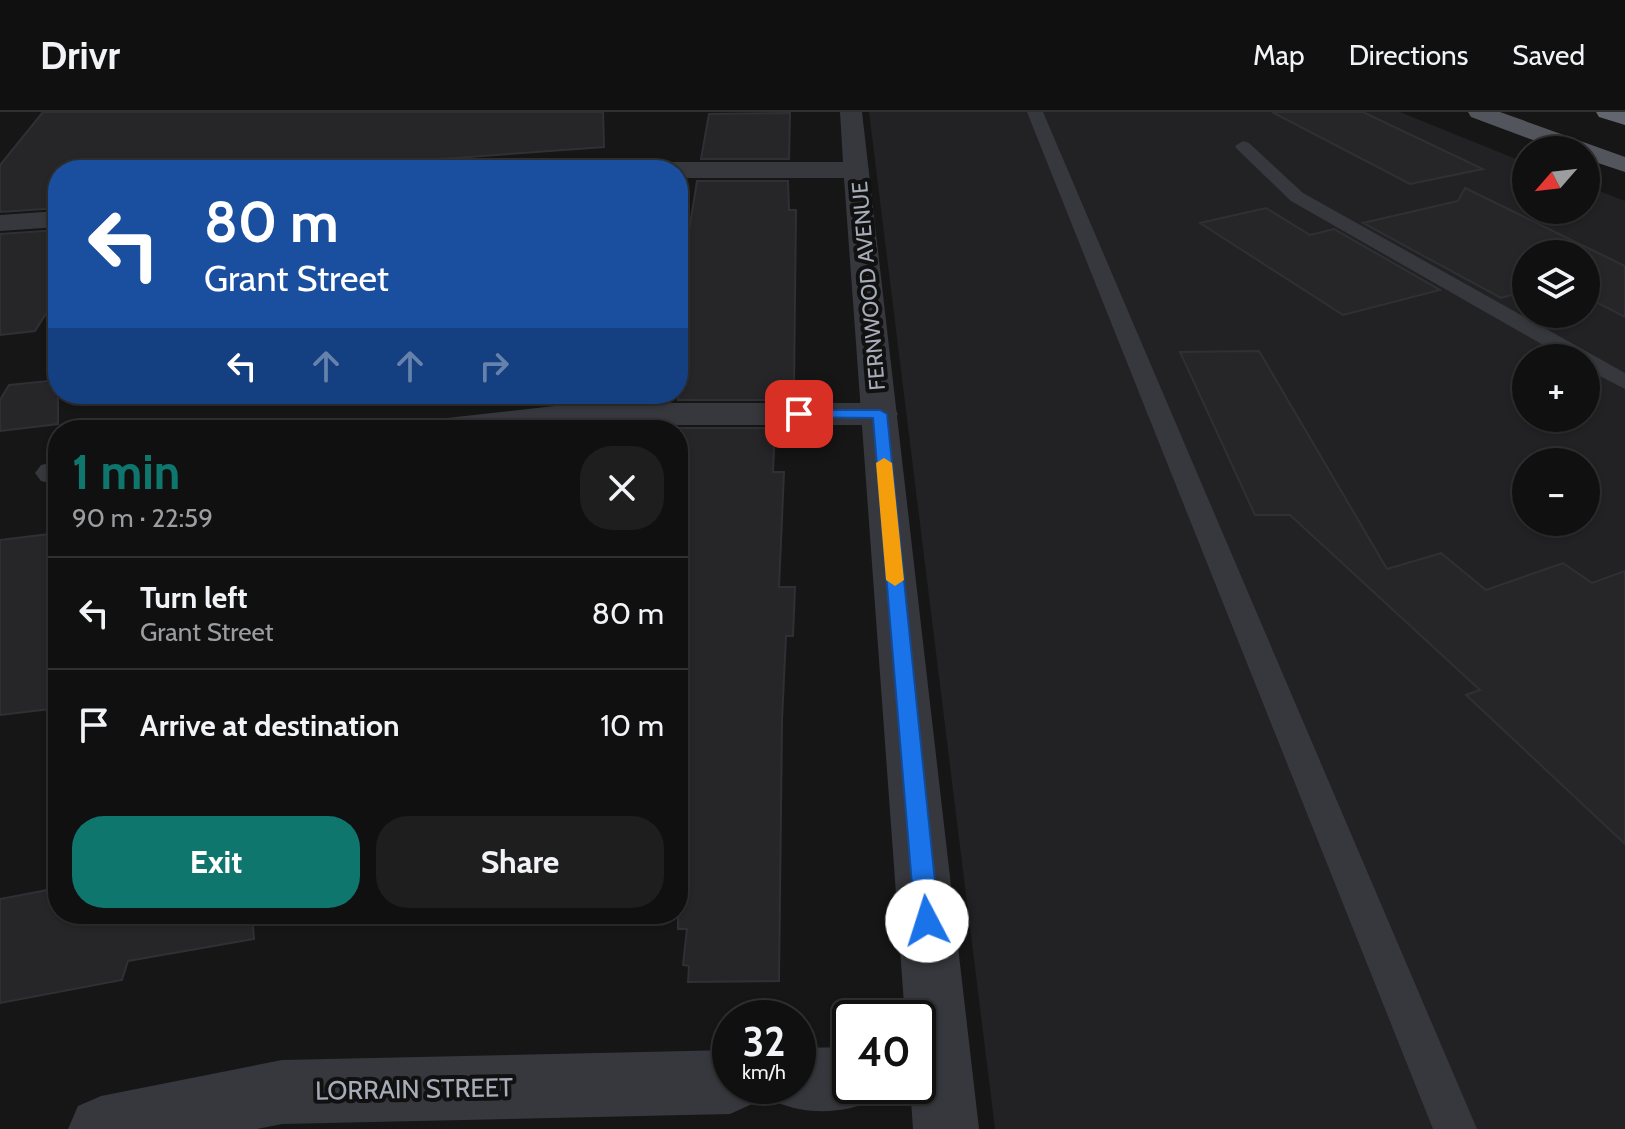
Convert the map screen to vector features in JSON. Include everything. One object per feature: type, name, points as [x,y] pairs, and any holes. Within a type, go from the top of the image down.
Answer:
[{"type":"highway","points":[[1607,112],[1625,118]]},
{"type":"main road","points":[[1479,112],[1545,136]]},
{"type":"main road","points":[[1600,156],[1625,165]]},
{"type":"street","name":"FERNWOOD AVENUE","points":[[851,112],[880,414],[927,1000]]},
{"type":"street","points":[[688,170],[857,170]]},
{"type":"street","points":[[0,223],[48,220]]},
{"type":"street","points":[[527,420],[581,414],[880,414]]},
{"type":"street","name":"LORRAIN STREET","points":[[101,1129],[282,1092],[712,1082]]},
{"type":"lane","points":[[1035,112],[1455,1129]]},
{"type":"lane","points":[[1243,146],[1297,197],[1557,344]]},
{"type":"lane","points":[[1600,368],[1625,382]]},
{"type":"shaded area","points":[[869,112],[1400,112],[1512,157],[1512,224],[1600,224],[1600,191],[1625,201],[1625,1129],[995,1129]]},
{"type":"building","points":[[43,112],[603,112],[604,147],[427,160],[48,160],[48,209],[0,212],[0,165]]},
{"type":"building","points":[[1272,112],[1363,112],[1483,169],[1410,184]]},
{"type":"building","points":[[790,113],[789,159],[701,159],[709,114]]},
{"type":"building","points":[[697,181],[788,181],[789,210],[796,210],[794,385],[777,385],[777,400],[688,400],[688,237]]},
{"type":"building","points":[[1465,188],[1512,211],[1512,224],[1539,224],[1572,240],[1512,240],[1512,295],[1501,298],[1363,223],[1458,201]]},
{"type":"building","points":[[1266,208],[1310,235],[1334,229],[1440,290],[1343,315],[1200,223]]},
{"type":"building","points":[[48,231],[48,311],[35,331],[0,335],[0,234]]},
{"type":"building","points":[[1600,254],[1625,266],[1625,317],[1600,304]]},
{"type":"building","points":[[1259,351],[1387,569],[1441,553],[1486,590],[1563,563],[1592,583],[1625,571],[1625,844],[1466,695],[1480,690],[1290,515],[1255,515],[1180,352]]},
{"type":"building","points":[[48,381],[48,404],[58,404],[58,420],[48,420],[48,425],[0,431],[0,400],[9,385]]},
{"type":"building","points":[[688,428],[775,428],[773,472],[784,472],[779,587],[795,587],[793,636],[786,636],[782,720],[779,981],[688,982],[689,966],[683,965],[687,929],[678,929],[678,924],[688,924]]},
{"type":"building","points":[[48,534],[48,709],[0,715],[0,540]]},
{"type":"building","points":[[48,890],[48,924],[253,924],[254,939],[128,961],[122,980],[0,1003],[0,899]]},
{"type":"slow traffic","points":[[884,463],[895,580]]},
{"type":"route","points":[[799,414],[880,414],[927,921]]}]
